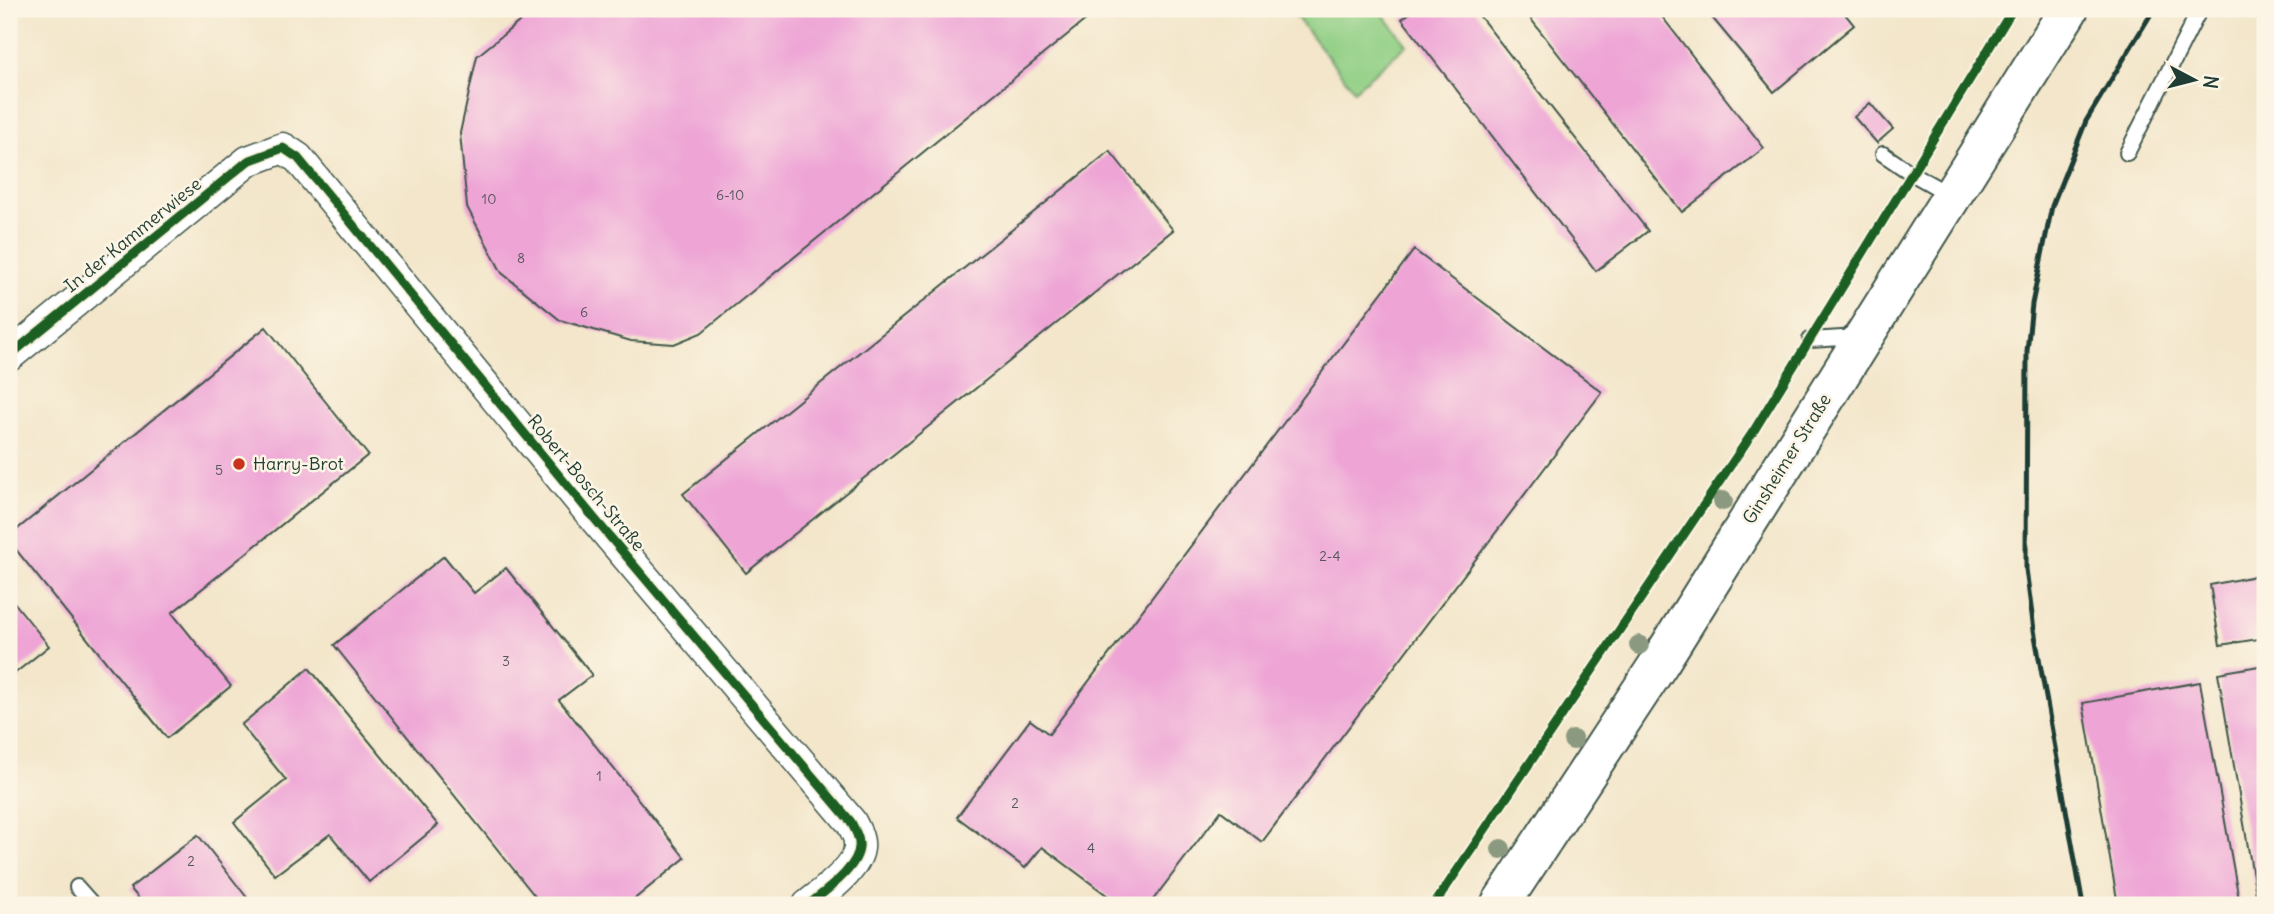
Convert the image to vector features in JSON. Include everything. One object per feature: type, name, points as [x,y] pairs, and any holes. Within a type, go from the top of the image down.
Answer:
[{"type":"main road","name":"Ginsheimer Straße","points":[[1500,905],[1660,662],[2069,9]]},
{"type":"street","name":"In der Kammerwiese","points":[[9,356],[248,161],[283,148]]},
{"type":"street","name":"Robert-Bosch-Straße","points":[[283,148],[298,158],[594,519],[851,822],[860,843],[855,859],[841,877],[808,905]]},
{"type":"lane","points":[[2127,153],[2200,9]]},
{"type":"lane","points":[[1883,153],[1911,173],[1952,195]]},
{"type":"lane","points":[[1810,340],[1863,337]]},
{"type":"lane","points":[[77,887],[93,905]]},
{"type":"green space","points":[[1290,9],[1379,9],[1407,45],[1354,90]]},
{"type":"building","points":[[535,9],[1099,9],[701,333],[674,344],[631,341],[560,320],[502,273],[467,207],[460,133],[477,56]]},
{"type":"building","points":[[1415,9],[1474,9],[1648,231],[1596,271],[1402,19]]},
{"type":"building","points":[[1523,9],[1656,9],[1764,148],[1682,212]]},
{"type":"building","points":[[1717,9],[1841,9],[1854,25],[1774,92],[1710,15]]},
{"type":"building","points":[[1870,103],[1893,129],[1877,143],[1854,117]]},
{"type":"building","points":[[1110,151],[1173,230],[746,573],[683,494]]},
{"type":"building","points":[[1414,250],[1602,392],[1262,842],[1221,811],[1149,905],[1120,905],[1042,847],[1025,868],[957,817],[1030,720],[1049,734]]},
{"type":"building","points":[[266,327],[368,455],[172,613],[231,686],[167,738],[9,541],[9,536]]},
{"type":"building","points":[[444,556],[474,593],[506,568],[592,675],[559,700],[685,858],[627,905],[542,905],[334,645]]},
{"type":"building","points":[[2265,574],[2265,638],[2220,645],[2210,585]]},
{"type":"building","points":[[9,596],[49,646],[9,678]]},
{"type":"building","points":[[2265,665],[2265,905],[2258,905],[2218,673]]},
{"type":"building","points":[[309,668],[438,825],[369,882],[330,834],[275,875],[234,822],[286,780],[241,725]]},
{"type":"building","points":[[2200,682],[2240,905],[2118,905],[2083,703]]},
{"type":"building","points":[[198,835],[248,899],[240,905],[144,905],[130,888]]},
{"type":"railway","points":[[2083,905],[2034,630],[2026,569],[2027,351],[2032,304],[2052,206],[2086,121],[2154,9]]},
{"type":"cycle path","points":[[1434,905],[1753,432],[2013,9]]},
{"type":"cycle path","points":[[9,356],[248,161],[283,148],[298,158],[594,518],[851,822],[859,840],[855,861],[841,878],[808,905]]},
{"type":"place","name":"Harry-Brot","points":[[239,464]]}]
